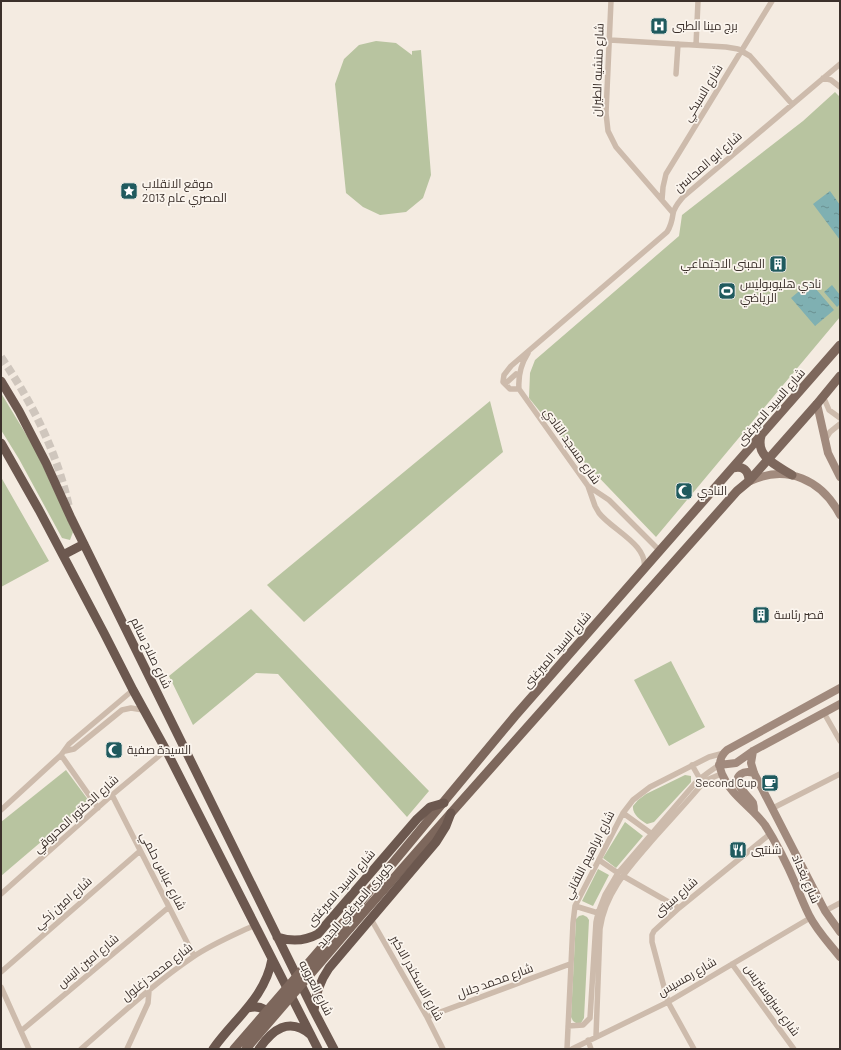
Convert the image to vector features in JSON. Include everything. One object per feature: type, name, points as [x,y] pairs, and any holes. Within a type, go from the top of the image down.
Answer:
[{"type":"highway","name":"شارع صلاح سالم","points":[[1,381],[40,452],[277,937]]},
{"type":"highway","points":[[1,443],[29,491],[166,750],[318,1049]]},
{"type":"highway","points":[[63,555],[84,544]]},
{"type":"highway","name":"شارع السيد الميرغنى","points":[[277,937],[288,940],[300,940],[318,934],[416,818],[430,807],[444,803]]},
{"type":"highway","points":[[314,1011],[320,984],[329,968],[436,842],[446,826],[451,813]]},
{"type":"highway","points":[[322,929],[330,944],[343,952]]},
{"type":"highway","name":"شارع العروبه","points":[[277,937],[334,1049]]},
{"type":"highway","points":[[213,1049],[226,1031],[248,1008],[263,988],[269,973],[272,959]]},
{"type":"highway","points":[[248,1008],[260,1007],[270,1014],[273,1021],[273,1030],[259,1049]]},
{"type":"highway","points":[[271,1034],[282,1028],[289,1027],[301,1029],[312,1036]]},
{"type":"main road","name":"شارع السيد الميرغنى","points":[[444,803],[515,716],[840,345]]},
{"type":"main road","points":[[451,813],[737,491],[749,481],[840,376]]},
{"type":"main road","points":[[820,400],[824,441],[831,460],[840,477]]},
{"type":"main road","points":[[761,436],[759,442],[763,455],[792,475],[808,481],[822,490],[833,503],[840,515]]},
{"type":"main road","points":[[733,468],[738,466],[745,469],[748,473],[749,481]]},
{"type":"main road","points":[[749,481],[770,474],[792,475]]},
{"type":"main road","name":"شارع ابراهيم اللقاني","points":[[727,751],[840,688]]},
{"type":"main road","points":[[720,765],[736,764],[753,751],[840,704]]},
{"type":"main road","points":[[722,774],[720,765],[721,758],[727,751],[736,764]]},
{"type":"main road","name":"شارع بغداد","points":[[753,751],[751,763],[754,773],[825,911],[840,932]]},
{"type":"main road","points":[[754,773],[743,773],[739,776],[738,781],[741,789],[753,804],[754,812]]},
{"type":"main road","name":"شارع بغداد","points":[[722,774],[733,792],[764,824],[788,869],[810,918],[840,957]]},
{"type":"main road","points":[[452,793],[461,801]]},
{"type":"main road","name":"كوبرى الميرغني الجديد","points":[[234,1049],[444,803]]},
{"type":"main road","name":"كوبرى الميرغني الجديد","points":[[246,1049],[451,813]]},
{"type":"street","name":"شارع منشيه الطيران","points":[[611,1],[606,113],[608,131],[616,147],[673,212]]},
{"type":"street","points":[[696,45],[698,1]]},
{"type":"street","name":"شارع السبكي","points":[[662,200],[666,174],[772,1]]},
{"type":"street","points":[[610,40],[730,47],[742,50],[752,58],[792,104]]},
{"type":"street","points":[[676,74],[678,44]]},
{"type":"street","name":"شارع ابو المحاسن","points":[[509,368],[667,232],[672,222],[673,212],[683,197],[840,64]]},
{"type":"street","points":[[823,78],[831,80],[840,87]]},
{"type":"street","name":"شارع ابو المحاسن","points":[[519,389],[518,375],[524,360],[531,350]]},
{"type":"street","points":[[505,384],[518,375],[509,368],[503,378],[505,384],[510,388],[519,389]]},
{"type":"street","name":"شارع مسجد النادي","points":[[519,389],[588,486],[595,506],[602,516],[640,550],[644,560],[643,570]]},
{"type":"street","points":[[820,400],[829,410],[840,418]]},
{"type":"street","points":[[824,441],[830,432],[840,424]]},
{"type":"street","points":[[588,486],[609,500],[660,551]]},
{"type":"street","points":[[1,810],[63,753],[69,744],[133,690]]},
{"type":"street","points":[[63,753],[74,749],[122,710],[135,708],[144,710]]},
{"type":"street","points":[[824,713],[840,741]]},
{"type":"street","name":"شارع الدكتور المحروقي","points":[[1,894],[112,795],[166,750]]},
{"type":"street","name":"شارع ابراهيم اللقاني","points":[[567,1049],[570,964],[575,906],[623,813],[633,800],[646,789],[714,755],[727,751]]},
{"type":"street","points":[[63,753],[98,808]]},
{"type":"street","points":[[596,1036],[601,924],[608,901],[621,874],[652,834],[700,779],[720,765]]},
{"type":"street","points":[[692,766],[700,779]]},
{"type":"street","points":[[568,1026],[583,1025],[590,1018],[595,932],[598,913],[607,890],[703,783],[710,778],[722,774]]},
{"type":"street","points":[[773,808],[840,774]]},
{"type":"street","name":"شارع عباس حلمي","points":[[112,795],[194,956]]},
{"type":"street","points":[[623,813],[652,834]]},
{"type":"street","name":"شارع سيتى","points":[[694,1049],[668,1002],[652,938],[656,929],[679,908],[770,834]]},
{"type":"street","name":"شارع امين زكي","points":[[1,972],[140,851]]},
{"type":"street","points":[[598,860],[679,908]]},
{"type":"street","points":[[825,911],[840,903]]},
{"type":"street","points":[[575,906],[598,913]]},
{"type":"street","name":"شارع امين انيس","points":[[21,1031],[169,907]]},
{"type":"street","name":"شارع رمسيس","points":[[572,1049],[668,1002],[810,918]]},
{"type":"street","name":"شارع الاسكندر الاكبر","points":[[370,919],[427,1018],[442,1049]]},
{"type":"street","name":"شارع محمد زغلول","points":[[81,1049],[149,991],[194,956],[255,924]]},
{"type":"street","name":"شارع محمد جلال","points":[[427,1018],[570,964]]},
{"type":"street","name":"شارع سيزوستريس","points":[[732,964],[794,1049]]},
{"type":"street","points":[[1,987],[29,1049]]},
{"type":"street","points":[[127,1049],[148,1003],[149,991]]},
{"type":"street","points":[[588,1040],[591,1049]]},
{"type":"green space","points":[[376,41],[396,43],[412,55],[412,51],[421,50],[431,175],[423,198],[406,212],[380,215],[363,207],[346,193],[335,84],[344,59],[359,45]]},
{"type":"green space","name":"نادي هليوبوليس الرياضي","points":[[835,92],[840,97],[840,317],[656,537],[563,440],[529,398],[530,373],[535,360],[679,236],[682,215],[803,121]]},
{"type":"green space","points":[[1,393],[35,449],[73,532],[70,540],[62,538],[19,459],[1,430]]},
{"type":"green space","points":[[490,401],[503,452],[304,622],[267,585]]},
{"type":"green space","points":[[1,477],[49,561],[1,587]]},
{"type":"green space","points":[[251,609],[429,791],[407,817],[278,674],[256,673],[193,725],[169,676]]},
{"type":"green space","points":[[671,661],[705,727],[669,746],[634,680]]},
{"type":"green space","points":[[66,770],[89,801],[1,876],[1,822]]},
{"type":"green space","points":[[685,775],[691,776],[691,782],[654,822],[647,824],[637,816],[634,812],[633,806],[638,800],[646,794]]},
{"type":"green space","points":[[625,822],[643,836],[616,868],[603,858]]},
{"type":"green space","points":[[598,869],[609,875],[593,906],[582,901]]},
{"type":"green space","points":[[583,915],[589,920],[584,1018],[581,1023],[576,1023],[571,1017],[576,919]]},
{"type":"water","points":[[830,191],[840,205],[840,240],[813,204]]},
{"type":"water","points":[[810,282],[834,310],[815,326],[791,298]]},
{"type":"water","points":[[832,285],[840,295],[840,304],[837,307],[824,292]]},
{"type":"tunnel","points":[[1,357],[33,411],[51,448],[69,507]]},
{"type":"place","name":"برج مينا الطبى","points":[[659,26]]},
{"type":"place","name":"موقع الانقلاب المصري عام 2013","points":[[129,191]]},
{"type":"place","name":"المبنى الاجتماعي","points":[[778,264]]},
{"type":"place","name":"نادي هليوبوليس الرياضي","points":[[727,291]]},
{"type":"place","name":"النادي","points":[[684,491]]},
{"type":"place","name":"قصر رئاسة","points":[[761,615]]},
{"type":"place","name":"السيدة صفية","points":[[114,750]]},
{"type":"place","name":"Second Cup","points":[[770,783]]},
{"type":"place","name":"شنتيي","points":[[738,850]]}]
